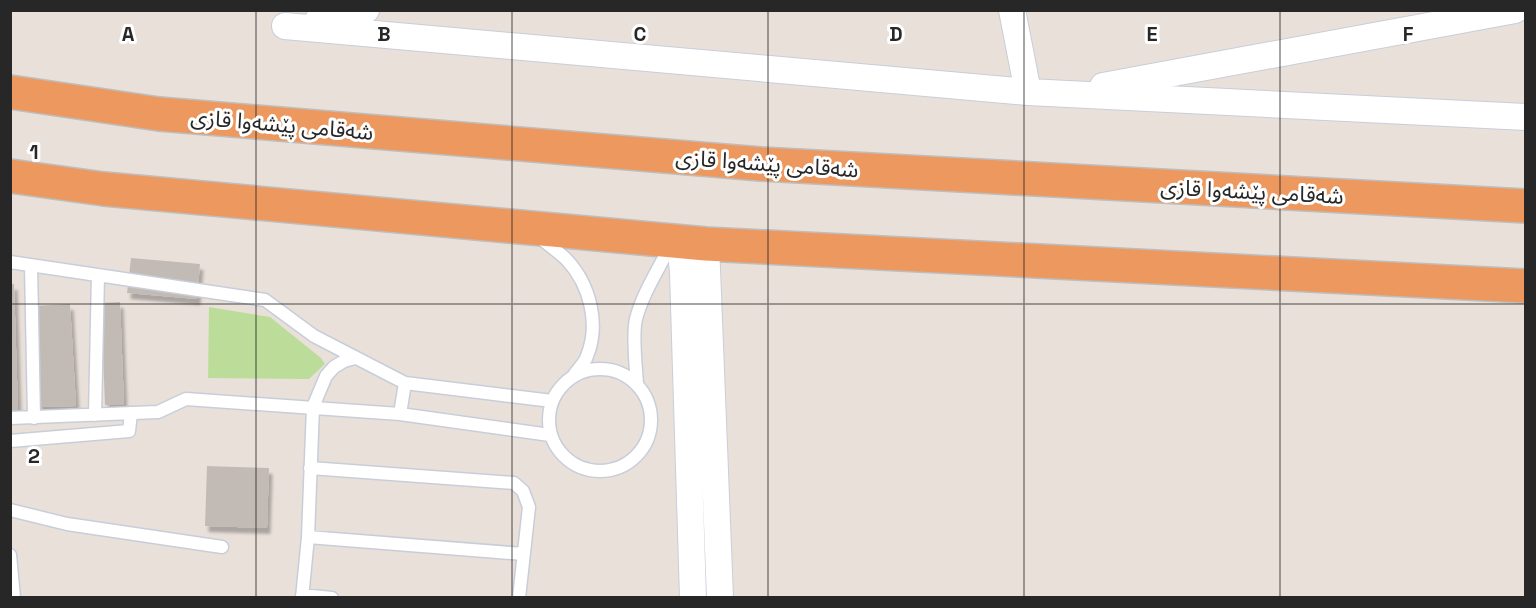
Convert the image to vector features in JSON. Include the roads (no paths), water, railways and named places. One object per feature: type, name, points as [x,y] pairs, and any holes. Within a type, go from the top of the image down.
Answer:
[{"type":"highway","name":"شەقامی پێشەوا قازی","points":[[10,92],[159,114],[761,164],[1526,206]]},
{"type":"highway","points":[[10,176],[104,189],[686,242],[1526,286]]},
{"type":"street","points":[[283,18],[366,10]]},
{"type":"street","points":[[1012,10],[1028,92]]},
{"type":"street","points":[[1058,94],[1515,10]]},
{"type":"street","points":[[283,18],[1028,92],[1526,117]]},
{"type":"street","points":[[686,242],[683,272],[693,597]]},
{"type":"street","points":[[686,242],[720,597]]},
{"type":"lane","points":[[528,228],[567,260],[584,284],[592,308],[593,335],[587,358],[552,401],[548,417],[550,435],[558,450],[570,462],[585,470],[602,472],[618,469],[633,460],[644,447],[650,431],[651,415],[647,398],[637,384],[623,374],[607,369],[590,369],[574,375]]},
{"type":"lane","points":[[637,384],[635,322],[645,292],[660,268],[686,242]]},
{"type":"lane","points":[[10,262],[265,300],[314,336],[405,383],[552,401]]},
{"type":"lane","points":[[31,265],[34,418]]},
{"type":"lane","points":[[95,415],[98,275]]},
{"type":"lane","points":[[332,597],[302,596],[308,537],[312,407],[326,376],[334,367],[355,358]]},
{"type":"lane","points":[[400,414],[405,383]]},
{"type":"lane","points":[[10,418],[158,412],[186,399],[400,414],[550,435]]},
{"type":"lane","points":[[10,441],[129,431],[131,413]]},
{"type":"lane","points":[[310,468],[514,483],[523,491],[529,507],[519,597]]},
{"type":"lane","points":[[10,510],[68,524],[222,547]]},
{"type":"lane","points":[[308,537],[524,554]]},
{"type":"lane","points":[[10,555],[14,597]]}]
